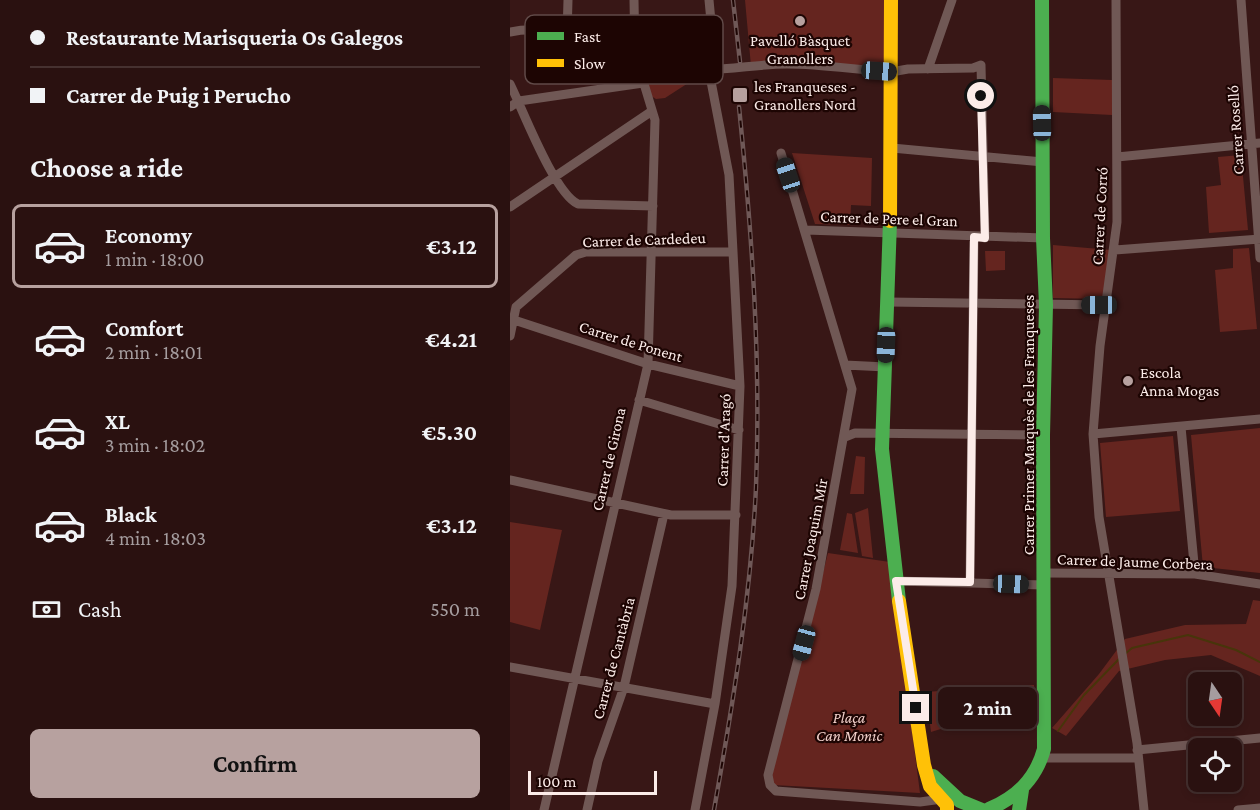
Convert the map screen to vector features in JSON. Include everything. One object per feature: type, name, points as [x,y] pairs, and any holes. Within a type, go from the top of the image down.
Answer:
[{"type":"street","points":[[568,0],[568,15]]},
{"type":"street","name":"Carrer de Girona","points":[[634,0],[634,15]]},
{"type":"street","name":"Carrer d'Aragó","points":[[709,0],[710,15]]},
{"type":"street","points":[[891,0],[892,148],[882,449],[896,581],[924,765],[930,786],[945,805]]},
{"type":"street","points":[[928,69],[952,0]]},
{"type":"street","name":"Carrer Primer Marquès de les Franqueses","points":[[1042,0],[1042,238],[1046,305],[1043,435],[1042,758]]},
{"type":"street","name":"Carrer de Corró","points":[[1116,0],[1115,250],[1100,346],[1093,435],[1100,517],[1122,646],[1144,810]]},
{"type":"street","name":"Carrer Roselló","points":[[1241,0],[1255,144],[1260,258]]},
{"type":"street","points":[[510,32],[525,28]]},
{"type":"street","points":[[723,70],[786,64],[824,65],[891,72],[972,68],[981,65],[981,155],[985,238]]},
{"type":"street","points":[[510,84],[514,104],[566,195],[578,204],[653,206]]},
{"type":"street","points":[[514,104],[637,84]]},
{"type":"street","name":"Carrer de Girona","points":[[544,810],[572,680],[648,364],[655,120],[643,84]]},
{"type":"street","name":"Carrer d'Aragó","points":[[695,810],[715,704],[732,586],[740,386],[729,175],[712,84]]},
{"type":"street","points":[[510,207],[652,111]]},
{"type":"street","points":[[1117,156],[1255,144]]},
{"type":"street","points":[[892,148],[1043,162]]},
{"type":"street","name":"Carrer Joaquim Mir","points":[[781,153],[852,389],[822,562],[804,643],[768,775],[770,785],[776,791],[915,800]]},
{"type":"street","name":"Carrer de Pere el Gran","points":[[806,230],[985,238],[1042,238]]},
{"type":"street","points":[[970,582],[974,237]]},
{"type":"street","points":[[1115,250],[1259,239]]},
{"type":"street","name":"Carrer de Cardedeu","points":[[510,336],[512,317],[516,307],[576,255],[733,252]]},
{"type":"street","points":[[888,302],[1107,305]]},
{"type":"street","name":"Carrer de Ponent","points":[[512,317],[648,364],[740,386]]},
{"type":"street","points":[[845,365],[886,367]]},
{"type":"street","points":[[639,400],[739,430]]},
{"type":"street","points":[[1093,435],[1260,420]]},
{"type":"street","points":[[1181,427],[1195,574]]},
{"type":"street","points":[[844,437],[855,433],[1043,435]]},
{"type":"street","points":[[510,480],[664,514],[736,514]]},
{"type":"street","name":"Carrer de Cantàbria","points":[[587,810],[598,761],[624,687],[664,514]]},
{"type":"street","name":"Carrer de Jaume Corbera","points":[[1044,579],[1110,574],[1195,574],[1260,584]]},
{"type":"street","points":[[896,581],[970,582],[1044,579]]},
{"type":"street","points":[[510,667],[715,704]]},
{"type":"street","points":[[924,765],[939,783],[960,801],[988,810],[1001,805],[1022,790],[1042,758],[1137,754],[1260,738]]},
{"type":"street","points":[[915,800],[930,786]]},
{"type":"street","points":[[1019,810],[1022,790]]},
{"type":"street","points":[[915,800],[945,805]]},
{"type":"street","points":[[1238,810],[1260,808]]},
{"type":"green space","points":[[745,0],[891,0],[891,72],[751,66]]},
{"type":"green space","points":[[1053,78],[1112,80],[1112,115],[1053,112]]},
{"type":"green space","points":[[647,84],[687,84],[665,98],[656,99],[651,96]]},
{"type":"green space","points":[[792,153],[872,158],[871,206],[851,205],[850,225],[815,224]]},
{"type":"green space","points":[[1241,155],[1248,230],[1209,233],[1206,187],[1221,185],[1218,157]]},
{"type":"green space","points":[[1053,245],[1111,250],[1103,299],[1053,298]]},
{"type":"green space","points":[[1249,248],[1257,329],[1220,332],[1215,270],[1233,268],[1233,249]]},
{"type":"green space","points":[[985,251],[1005,251],[1005,270],[986,271]]},
{"type":"green space","points":[[1260,428],[1260,573],[1203,567],[1191,435]]},
{"type":"green space","points":[[1173,436],[1180,511],[1106,517],[1100,443]]},
{"type":"green space","points":[[856,456],[865,457],[864,494],[850,494]]},
{"type":"green space","points":[[868,508],[873,558],[862,556],[855,513]]},
{"type":"green space","points":[[847,513],[852,514],[858,553],[840,550]]},
{"type":"green space","points":[[510,522],[562,530],[540,630],[510,622]]},
{"type":"green space","name":"Plaça Can Monic","points":[[828,553],[890,562],[920,793],[773,785],[772,775]]},
{"type":"green space","points":[[1253,600],[1260,601],[1260,676],[1211,655],[1165,660],[1119,671],[1066,736],[1052,728],[1099,674],[1125,639],[1185,625],[1246,624]]},
{"type":"green space","points":[[1034,685],[1035,700],[931,732],[926,692]]},
{"type":"waterway","points":[[1125,654],[1132,648],[1188,635],[1236,650],[1260,662]]},
{"type":"waterway","points":[[1058,731],[1084,695],[1120,658]]},
{"type":"railway","points":[[733,0],[740,62]]},
{"type":"railway","points":[[714,810],[746,608],[756,487],[757,391],[754,297],[739,107]]},
{"type":"traffic: fast","points":[[989,809],[1008,799],[1024,786],[1036,769],[1044,749],[1043,435],[1046,305],[1043,238],[1042,0]]},
{"type":"traffic: fast","points":[[890,221],[882,449],[899,601]]},
{"type":"traffic: fast","points":[[933,776],[960,801],[982,810]]},
{"type":"traffic: fast","points":[[1019,810],[1022,790]]},
{"type":"traffic: slow","points":[[890,221],[891,0]]},
{"type":"traffic: slow","points":[[899,601],[924,765],[930,786],[947,805],[947,810]]},
{"type":"place","name":"Pavelló Bàsquet Granollers","points":[[800,21]]},
{"type":"place","name":"les Franqueses - Granollers Nord","points":[[740,95]]},
{"type":"place","name":"Escola Anna Mogas","points":[[1128,381]]},
{"type":"route","points":[[916,708],[896,581],[970,582],[974,237],[985,238],[981,96]]}]
